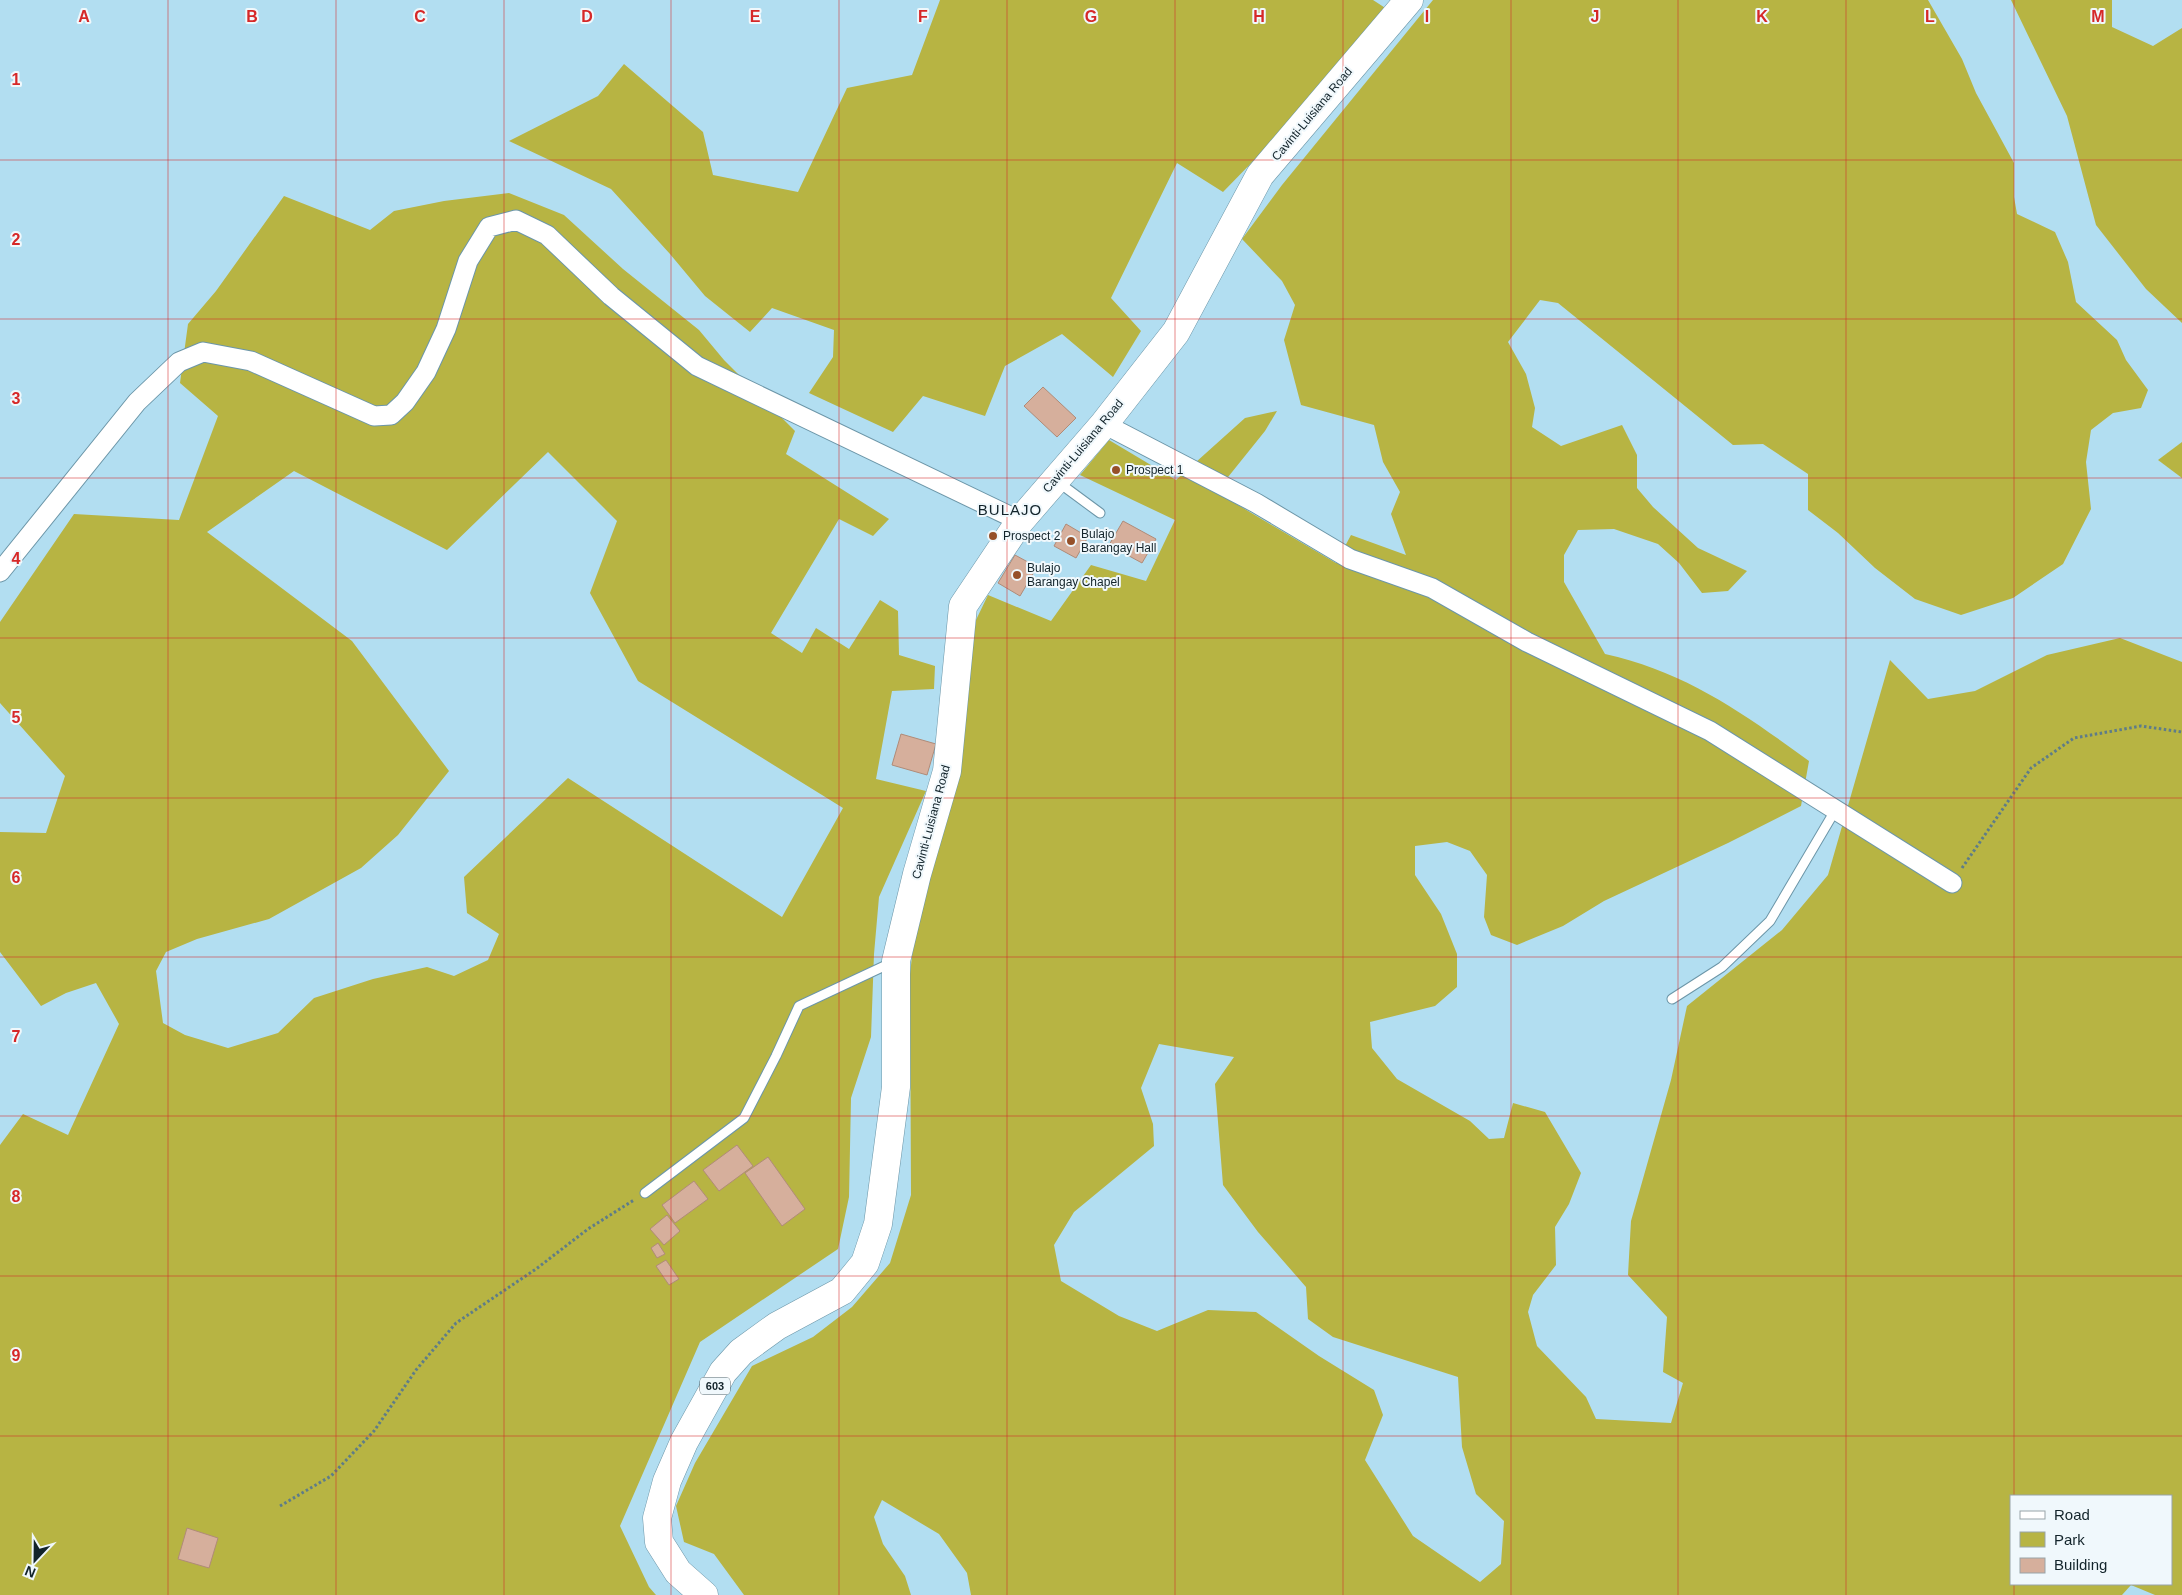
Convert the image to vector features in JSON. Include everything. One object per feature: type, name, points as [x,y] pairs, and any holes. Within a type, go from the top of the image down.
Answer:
[{"type":"main road","name":"Cavinti-Luisiana Road","points":[[704,1595],[678,1572],[659,1542],[657,1518],[667,1481],[684,1442],[723,1372],[741,1352],[778,1326],[842,1291],[865,1264],[878,1224],[896,1087],[896,961],[917,874],[947,771],[963,606],[1020,521],[1104,424],[1176,332],[1260,175],[1409,0]]},
{"type":"street","points":[[0,572],[136,402],[179,362],[203,352],[251,361],[374,416],[391,415],[405,402],[426,372],[446,329],[468,261],[489,227],[516,220],[547,235],[611,296],[697,366],[1020,521]]},
{"type":"street","points":[[1104,424],[1256,503],[1350,558],[1432,588],[1527,642],[1710,731],[1952,883]]},
{"type":"lane","points":[[1055,479],[1100,513]]},
{"type":"lane","points":[[1672,999],[1722,968],[1770,920],[1836,809]]},
{"type":"lane","points":[[645,1193],[744,1118],[799,1006],[896,961]]},
{"type":"path","points":[[1952,883],[2031,768],[2074,738],[2141,726],[2182,732]]},
{"type":"path","points":[[280,1506],[331,1476],[374,1431],[416,1370],[456,1323],[536,1269],[588,1229],[645,1193]]},
{"type":"green space","points":[[940,0],[1373,0],[1396,15],[1223,192],[1177,163],[1111,298],[1141,331],[1113,377],[1062,334],[1005,366],[985,416],[923,396],[893,432],[809,393],[833,357],[834,330],[772,308],[750,332],[705,296],[611,189],[509,141],[598,96],[624,64],[703,132],[713,175],[798,192],[847,88],[912,75]]},
{"type":"green space","points":[[1433,0],[1928,0],[1962,59],[1976,93],[2014,163],[2014,197],[2017,214],[2055,232],[2068,262],[2076,302],[2117,340],[2126,360],[2148,390],[2141,408],[2113,413],[2091,430],[2086,462],[2091,509],[2063,564],[2013,598],[1961,615],[1915,599],[1875,568],[1838,533],[1808,510],[1808,474],[1763,444],[1733,445],[1558,303],[1540,300],[1508,342],[1526,374],[1535,408],[1532,427],[1561,446],[1622,425],[1637,455],[1637,488],[1653,507],[1698,548],[1747,571],[1728,591],[1702,593],[1679,563],[1658,544],[1614,529],[1578,530],[1564,555],[1564,582],[1605,654],[1662,672],[1713,696],[1809,761],[1801,806],[1728,843],[1604,901],[1563,926],[1517,945],[1491,935],[1484,917],[1487,875],[1470,851],[1447,842],[1415,846],[1415,875],[1441,914],[1457,954],[1457,987],[1435,1006],[1370,1022],[1372,1048],[1397,1079],[1470,1121],[1489,1139],[1504,1138],[1513,1103],[1545,1112],[1581,1173],[1569,1204],[1555,1227],[1556,1265],[1533,1295],[1528,1312],[1537,1346],[1586,1397],[1596,1419],[1671,1423],[1683,1383],[1663,1372],[1667,1317],[1628,1275],[1631,1221],[1671,1080],[1687,1006],[1782,930],[1828,875],[1890,660],[1928,699],[1975,691],[2047,655],[2120,638],[2182,662],[2182,1595],[2155,1595],[2131,1585],[2122,1595],[971,1595],[967,1573],[939,1534],[882,1500],[874,1517],[883,1544],[905,1576],[911,1595],[744,1595],[714,1554],[684,1542],[676,1506],[695,1463],[752,1366],[813,1337],[852,1307],[890,1263],[911,1195],[910,974],[915,930],[970,663],[976,620],[988,595],[1051,621],[1091,565],[1146,581],[1175,520],[1080,475],[1109,440],[1176,480],[1245,418],[1277,411],[1265,431],[1216,492],[1336,563],[1351,535],[1406,555],[1391,514],[1400,492],[1383,462],[1374,425],[1301,405],[1284,340],[1295,305],[1282,281],[1242,239],[1282,185]],"holes":[[[1159,1044],[1234,1057],[1215,1084],[1223,1185],[1258,1232],[1306,1287],[1308,1319],[1333,1337],[1458,1377],[1462,1447],[1476,1494],[1504,1521],[1501,1564],[1480,1582],[1413,1536],[1365,1460],[1383,1415],[1374,1390],[1319,1356],[1256,1312],[1208,1310],[1157,1331],[1119,1316],[1061,1281],[1054,1245],[1074,1212],[1154,1146],[1153,1124],[1141,1088]]]},
{"type":"green space","points":[[2011,0],[2112,0],[2112,27],[2153,46],[2182,28],[2182,323],[2146,289],[2096,225],[2067,116]]},
{"type":"green space","points":[[509,193],[564,215],[623,269],[699,330],[724,360],[795,431],[786,454],[889,519],[873,536],[839,519],[771,633],[802,653],[816,628],[849,649],[880,600],[898,611],[899,655],[935,666],[934,689],[892,691],[876,779],[926,791],[879,897],[874,954],[871,1037],[851,1098],[849,1197],[838,1249],[700,1342],[620,1526],[649,1587],[656,1595],[0,1595],[0,1145],[23,1114],[68,1135],[119,1024],[96,983],[66,993],[41,1006],[0,952],[0,832],[46,833],[65,776],[0,703],[0,622],[74,514],[179,520],[218,416],[180,383],[188,324],[216,291],[284,196],[370,230],[394,211],[444,201]],"holes":[[[548,452],[617,521],[590,593],[638,681],[843,808],[782,917],[568,778],[464,877],[467,913],[499,934],[488,960],[454,976],[427,967],[373,979],[314,998],[278,1033],[228,1048],[185,1035],[163,1023],[156,971],[166,952],[197,939],[269,919],[361,868],[398,835],[449,771],[352,641],[207,532],[294,471],[447,550]]]},
{"type":"green space","points":[[2182,442],[2182,478],[2158,460]]},
{"type":"building","points":[[1043,387],[1076,418],[1057,437],[1024,406]]},
{"type":"building","points":[[1123,521],[1156,539],[1142,563],[1109,545]]},
{"type":"building","name":"Bulajo Barangay Hall","points":[[1066,524],[1088,537],[1076,558],[1054,546]]},
{"type":"building","name":"Bulajo Barangay Chapel","points":[[1015,555],[1037,567],[1020,596],[998,583]]},
{"type":"building","points":[[901,734],[936,744],[927,775],[892,765]]},
{"type":"building","points":[[737,1145],[753,1166],[719,1191],[703,1170]]},
{"type":"building","points":[[768,1157],[805,1209],[782,1226],[745,1173]]},
{"type":"building","points":[[694,1181],[708,1199],[675,1223],[662,1205]]},
{"type":"building","points":[[667,1215],[680,1231],[664,1245],[650,1229]]},
{"type":"building","points":[[658,1243],[665,1254],[657,1258],[651,1248]]},
{"type":"building","points":[[666,1260],[679,1279],[669,1285],[656,1266]]},
{"type":"building","points":[[187,1528],[218,1538],[209,1568],[178,1559]]},
{"type":"place","name":"Prospect 1","points":[[1116,470]]},
{"type":"place","name":"Prospect 2","points":[[993,536]]},
{"type":"place","name":"Bulajo Barangay Hall","points":[[1071,541]]},
{"type":"place","name":"Bulajo Barangay Chapel","points":[[1017,575]]},
{"type":"district","name":"BULAJO","points":[[1010,509]]}]
